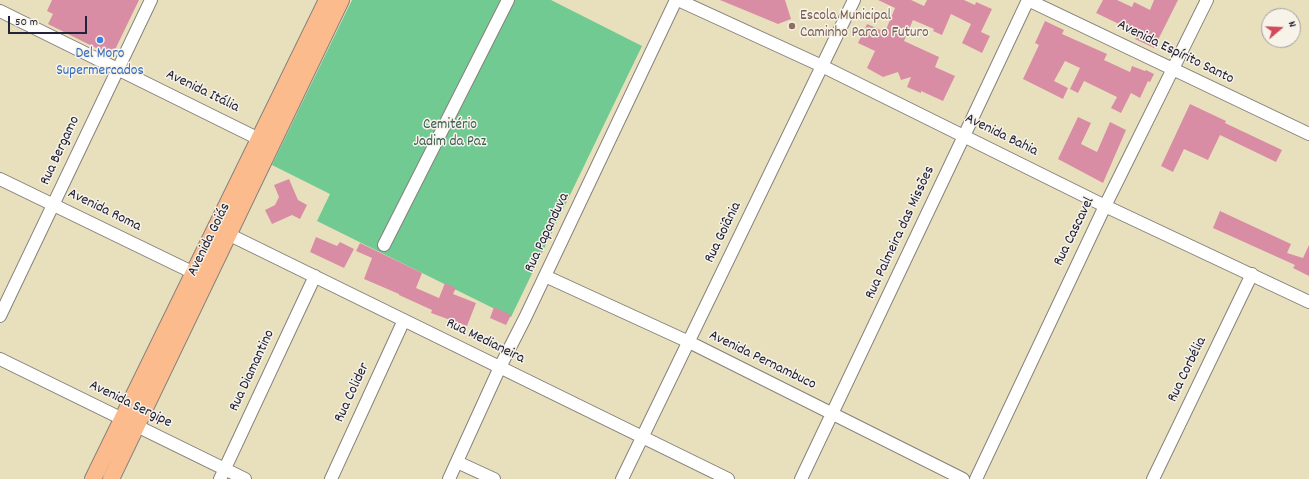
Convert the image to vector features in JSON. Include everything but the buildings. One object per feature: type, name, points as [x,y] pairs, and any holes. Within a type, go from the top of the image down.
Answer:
[{"type":"main road","name":"Avenida Goiás","points":[[111,479],[129,423],[194,273],[259,139],[332,1]]},
{"type":"main road","name":"Avenida Goiás","points":[[94,479],[129,423],[228,234],[332,1]]},
{"type":"street","name":"Rua Bergamo","points":[[0,316],[150,0]]},
{"type":"street","points":[[384,244],[508,0]]},
{"type":"street","name":"Avenida Bahia","points":[[677,0],[822,66],[1105,206],[1309,302]]},
{"type":"street","name":"Rua Papanduva","points":[[449,479],[500,367],[677,0]]},
{"type":"street","name":"Rua Goiânia","points":[[622,479],[854,0]]},
{"type":"street","name":"Avenida Espírito Santo","points":[[1028,0],[1309,134]]},
{"type":"street","name":"Rua Palmeira das Missões","points":[[801,479],[1028,0]]},
{"type":"street","name":"Rua Cascavel","points":[[976,479],[1105,206],[1207,0]]},
{"type":"street","name":"Avenida Itália","points":[[0,11],[259,139]]},
{"type":"street","name":"Avenida Roma","points":[[0,179],[194,273]]},
{"type":"street","name":"Rua Medianeira","points":[[228,234],[728,479]]},
{"type":"street","name":"Rua Corbélia","points":[[1153,479],[1252,274]]},
{"type":"street","name":"Rua Diamantino","points":[[223,474],[315,276]]},
{"type":"street","name":"Avenida Pernambuco","points":[[545,276],[688,342],[963,479]]},
{"type":"street","name":"Rua Colider","points":[[331,479],[404,320]]},
{"type":"street","name":"Avenida Sergipe","points":[[0,359],[129,423],[223,474],[245,479]]},
{"type":"street","points":[[457,462],[494,479]]},
{"type":"green space","name":"Cemitério Jadim da Paz","points":[[352,0],[551,0],[642,46],[511,317],[317,221],[330,194],[272,165]]},
{"type":"place","name":"Escola Municipal Caminho Para o Futuro","points":[[792,26]]},
{"type":"place","name":"Del Moro Supermercados","points":[[100,40]]}]
